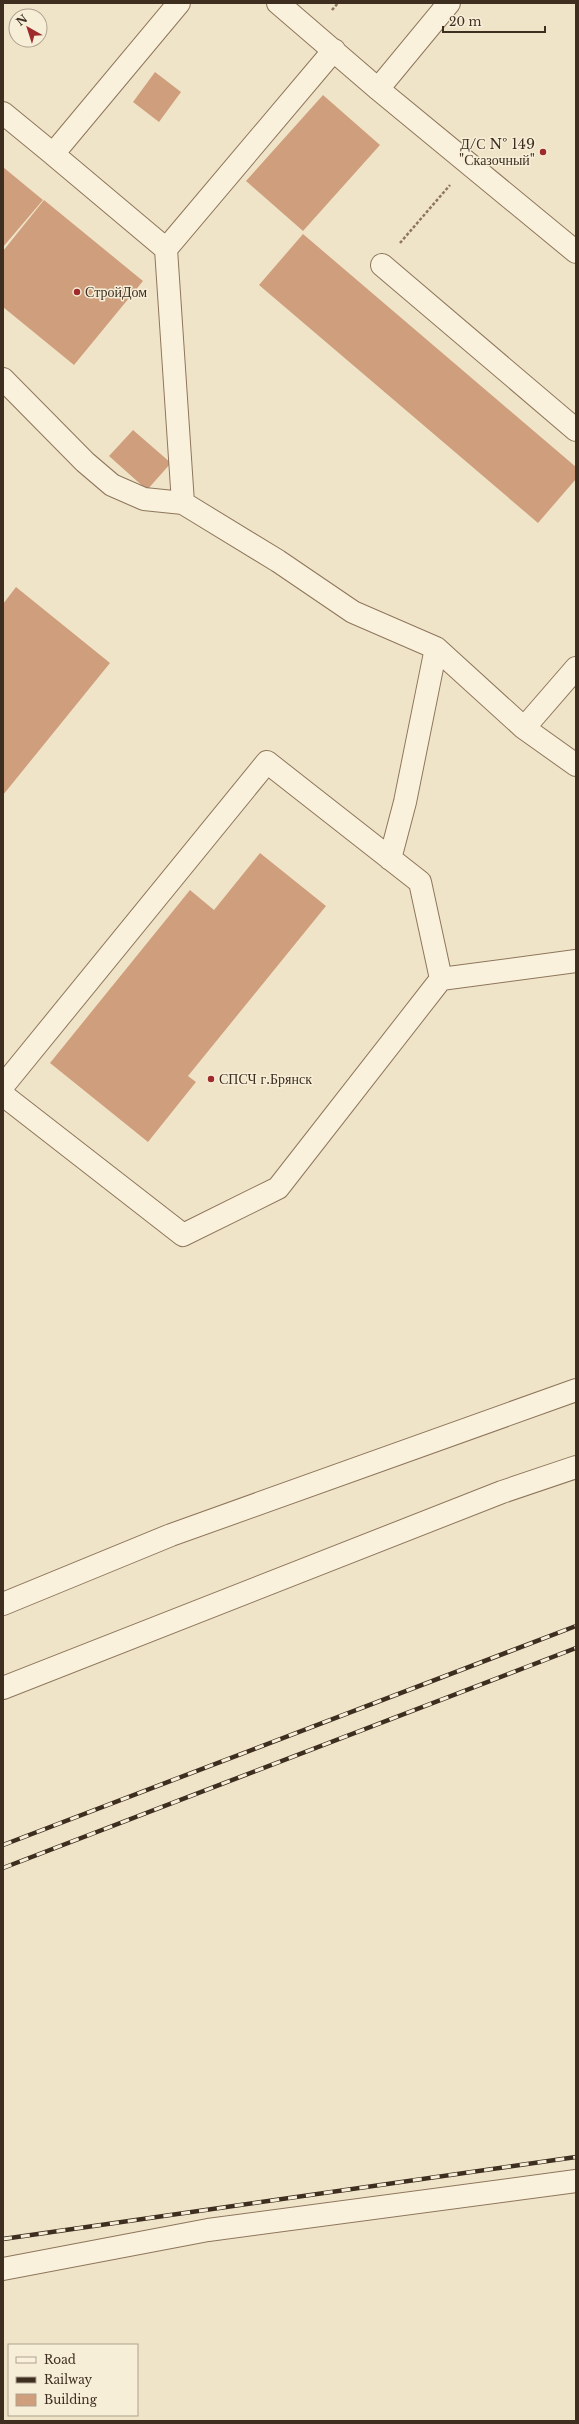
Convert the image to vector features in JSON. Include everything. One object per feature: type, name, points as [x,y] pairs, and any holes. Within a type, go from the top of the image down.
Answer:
[{"type":"street","points":[[278,3],[378,89],[576,252]]},
{"type":"street","points":[[378,89],[449,3]]},
{"type":"street","points":[[53,154],[174,5]]},
{"type":"street","points":[[183,503],[166,249],[334,50]]},
{"type":"street","points":[[3,113],[166,249]]},
{"type":"street","points":[[382,265],[576,430]]},
{"type":"street","points":[[4,382],[85,462],[112,485],[144,499],[183,503],[278,562],[353,612],[436,648],[524,728],[576,765]]},
{"type":"street","points":[[390,859],[405,802],[436,648]]},
{"type":"street","points":[[524,728],[576,668]]},
{"type":"street","points":[[3,1086],[267,762],[420,882],[441,979]]},
{"type":"street","points":[[3,1095],[183,1235],[278,1188],[441,979],[576,961]]},
{"type":"street","points":[[3,1604],[171,1536],[576,1390]]},
{"type":"street","points":[[3,1688],[502,1492],[576,1467]]},
{"type":"street","points":[[3,2269],[208,2230],[576,2181]]},
{"type":"path","points":[[382,265],[468,164]]},
{"type":"building","points":[[155,72],[181,92],[159,122],[133,102]]},
{"type":"building","points":[[323,95],[380,145],[303,231],[246,181]]},
{"type":"building","points":[[3,167],[43,200],[3,247]]},
{"type":"building","points":[[44,200],[143,281],[74,365],[3,307],[3,251]]},
{"type":"building","points":[[303,234],[576,467],[576,479],[538,523],[259,285]]},
{"type":"building","points":[[133,430],[171,463],[147,490],[109,456]]},
{"type":"building","points":[[16,587],[110,663],[3,795],[3,604]]},
{"type":"building","points":[[260,853],[326,906],[188,1076],[196,1082],[148,1142],[50,1063],[190,890],[214,910]]},
{"type":"railway","points":[[3,1845],[576,1626]]},
{"type":"railway","points":[[3,1868],[576,1648]]},
{"type":"railway","points":[[3,2239],[576,2157]]},
{"type":"place","name":"Д/С № 149 \"Сказочный\"","points":[[543,152]]},
{"type":"place","name":"СтройДом","points":[[77,292]]},
{"type":"place","name":"СПСЧ г.Брянск","points":[[211,1079]]}]
